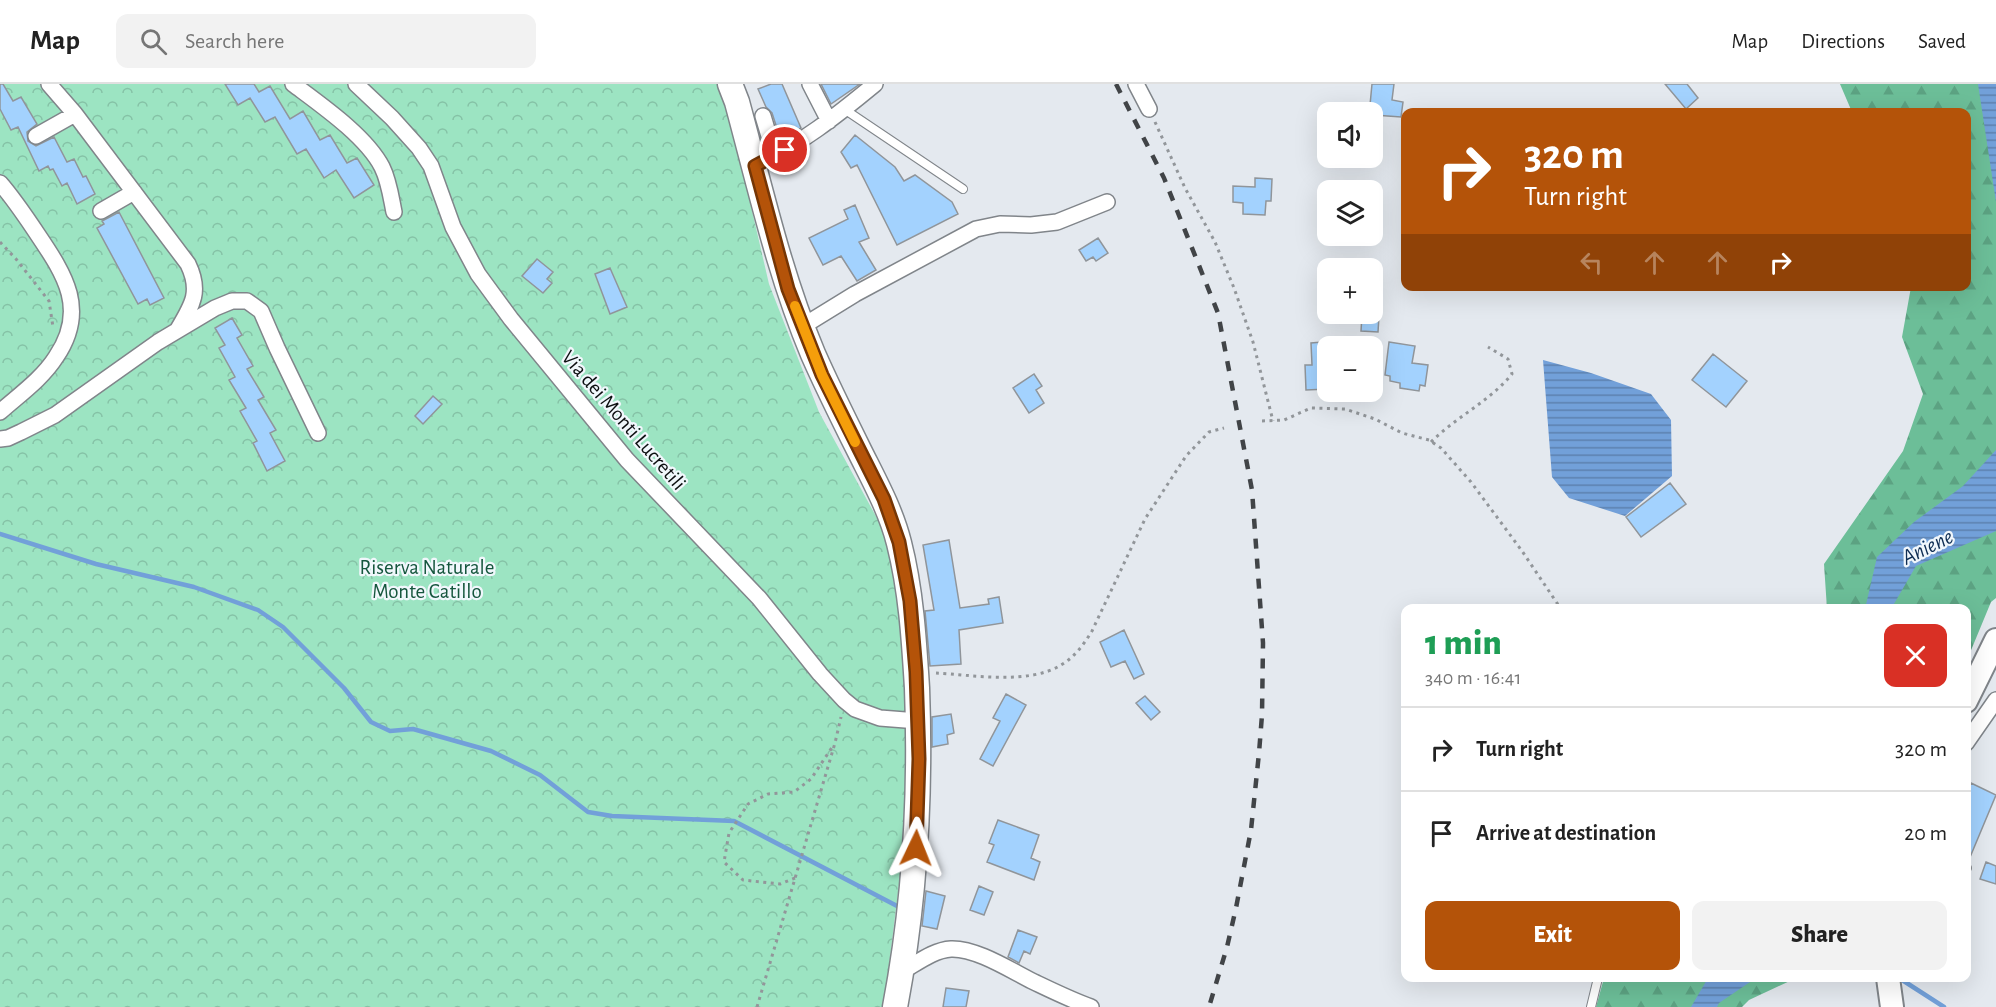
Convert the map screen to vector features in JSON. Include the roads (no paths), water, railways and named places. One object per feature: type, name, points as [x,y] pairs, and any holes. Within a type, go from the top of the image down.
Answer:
[{"type":"main road","points":[[730,84],[765,161],[788,289],[826,383],[884,499],[903,561],[910,601],[916,672],[918,720],[916,848],[895,1007]]},
{"type":"main road","points":[[1971,691],[1996,640]]},
{"type":"main road","points":[[1889,982],[1892,1007]]},
{"type":"street","points":[[49,84],[75,114],[180,253],[193,275],[194,295],[188,312],[176,331]]},
{"type":"street","points":[[293,84],[339,120],[376,156],[387,180],[394,212]]},
{"type":"street","name":"Via dei Monti Lucretili","points":[[356,84],[392,118],[426,157],[436,176],[448,215],[478,274],[511,319],[627,460],[766,605],[813,666],[844,700],[855,708],[880,718],[901,721],[918,720]]},
{"type":"street","points":[[810,84],[829,121]]},
{"type":"street","points":[[763,116],[765,161],[805,139],[874,84]]},
{"type":"street","points":[[1136,84],[1149,109]]},
{"type":"street","points":[[36,136],[75,114]]},
{"type":"street","points":[[0,183],[59,267],[67,284],[71,304],[69,328],[63,345],[52,363],[0,411]]},
{"type":"street","points":[[101,211],[134,192]]},
{"type":"street","points":[[802,326],[855,294],[976,229],[1000,224],[1031,225],[1057,222],[1107,202]]},
{"type":"street","points":[[0,439],[14,435],[55,415],[176,331],[214,308],[232,301],[247,301],[261,311],[318,433]]},
{"type":"street","points":[[1971,735],[1996,700]]},
{"type":"street","points":[[901,972],[936,953],[951,949],[959,950],[991,960],[1054,992],[1091,1007]]},
{"type":"lane","points":[[844,109],[963,189]]},
{"type":"lane","points":[[1591,1007],[1597,982]]},
{"type":"water","points":[[1978,84],[1996,84],[1996,202]]},
{"type":"water","points":[[1543,360],[1591,373],[1651,394],[1671,420],[1672,476],[1625,516],[1569,498],[1552,477]]},
{"type":"water","name":"Aniene","points":[[1996,450],[1996,531],[1916,566],[1894,604],[1866,604],[1877,557],[1914,522],[1963,486]]},
{"type":"water","points":[[1706,982],[1750,982],[1719,1003],[1717,1007],[1691,1007]]},
{"type":"waterway","points":[[0,534],[96,564],[194,587],[258,610],[283,627],[344,688],[371,722],[390,731],[413,729],[491,751],[540,775],[588,812],[612,816],[734,821],[899,907]]},
{"type":"waterway","points":[[1905,982],[1944,1007]]},
{"type":"railway","points":[[1116,84],[1164,178],[1218,313],[1252,490],[1263,643],[1259,753],[1251,830],[1236,908],[1209,1007]]},
{"type":"park label","name":"Riserva Naturale Monte Catillo","points":[[427,579]]}]
